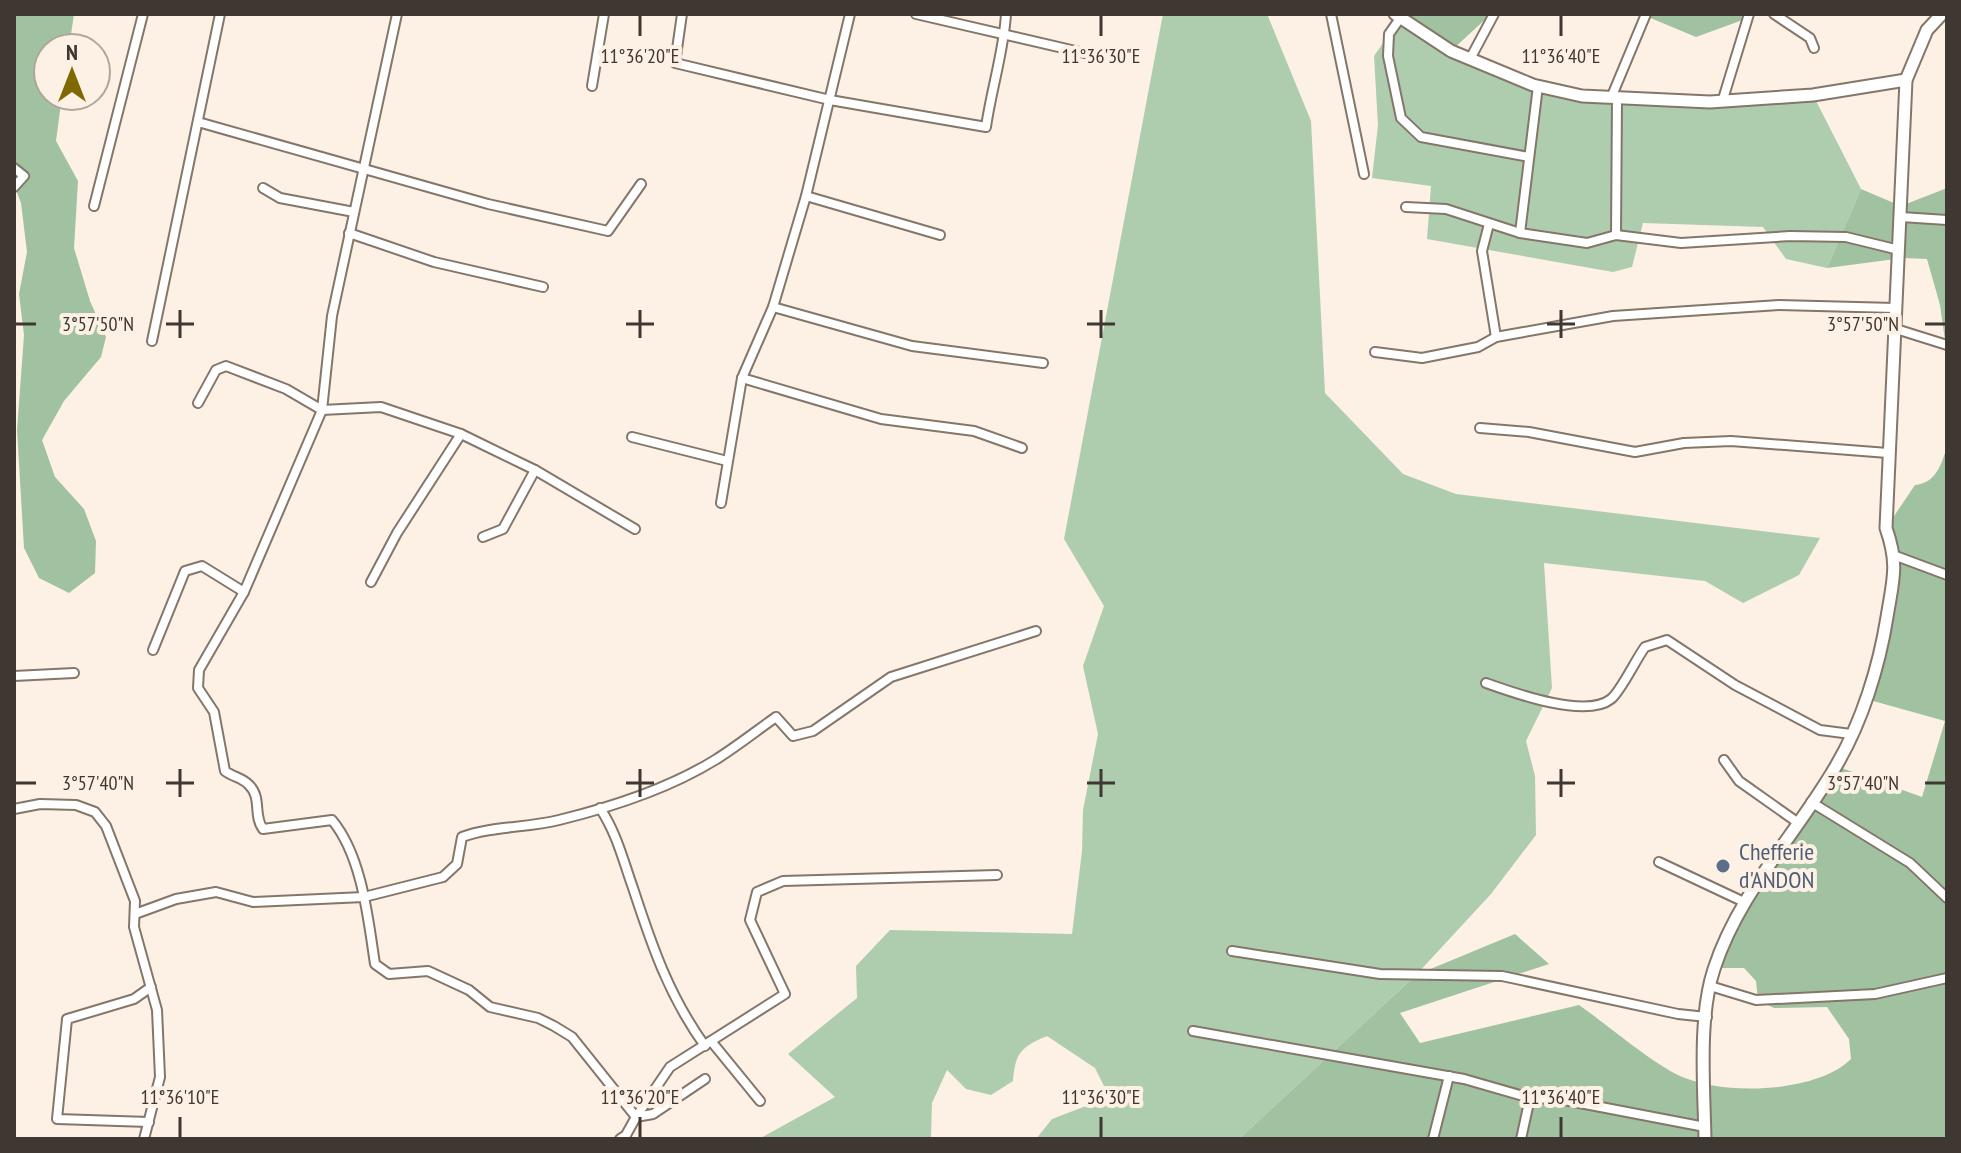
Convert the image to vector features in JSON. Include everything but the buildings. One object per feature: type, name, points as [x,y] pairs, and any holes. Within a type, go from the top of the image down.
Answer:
[{"type":"street","points":[[94,206],[143,14]]},
{"type":"street","points":[[152,341],[220,14]]},
{"type":"street","points":[[397,14],[332,316],[322,410],[244,592],[199,670],[198,688],[214,712],[220,759],[225,771],[251,786],[258,803],[258,822],[263,829],[332,820],[343,833],[364,897],[375,964],[389,974],[428,971],[469,990],[490,1007],[538,1018],[554,1026],[572,1037],[636,1117]]},
{"type":"street","points":[[592,86],[604,14]]},
{"type":"street","points":[[682,14],[675,63],[830,100],[986,127],[996,59],[1005,37],[1006,14]]},
{"type":"street","points":[[721,503],[742,378],[773,307],[806,196],[850,14]]},
{"type":"street","points":[[916,14],[1110,59]]},
{"type":"street","points":[[1331,14],[1364,174]]},
{"type":"street","points":[[1470,59],[1494,14]]},
{"type":"street","points":[[1616,235],[1614,98],[1646,14]]},
{"type":"street","points":[[1723,99],[1749,14]]},
{"type":"street","points":[[1774,14],[1810,38],[1814,48]]},
{"type":"street","points":[[1193,1031],[1449,1076],[1530,1098],[1559,1099],[1705,1133],[1707,1017],[1714,968],[1744,902],[1836,766],[1851,734],[1883,643],[1896,556],[1886,528],[1906,80],[1927,30],[1942,14]]},
{"type":"street","points":[[1529,157],[1421,137],[1401,118],[1388,56],[1389,34],[1398,15],[1451,51],[1538,86],[1582,96],[1710,102],[1813,95],[1906,80]]},
{"type":"street","points":[[1520,233],[1538,86]]},
{"type":"street","points":[[198,122],[363,170],[608,231],[641,184]]},
{"type":"street","points":[[14,168],[24,176],[14,187]]},
{"type":"street","points":[[263,188],[280,198],[354,212]]},
{"type":"street","points":[[806,196],[940,235]]},
{"type":"street","points":[[1406,207],[1446,209],[1520,233],[1587,243],[1616,235],[1681,243],[1790,236],[1846,237],[1899,250]]},
{"type":"street","points":[[1901,217],[1947,220]]},
{"type":"street","points":[[1489,224],[1482,251],[1496,337]]},
{"type":"street","points":[[349,233],[434,262],[543,287]]},
{"type":"street","points":[[1375,352],[1422,358],[1478,347],[1496,337],[1613,316],[1779,305],[1895,308]]},
{"type":"street","points":[[773,307],[912,346],[1043,363]]},
{"type":"street","points":[[1896,329],[1947,345]]},
{"type":"street","points":[[198,403],[216,370],[226,366],[286,389],[322,410],[381,407],[461,434],[535,470],[635,529]]},
{"type":"street","points":[[742,378],[881,419],[974,431],[1022,448]]},
{"type":"street","points":[[1480,428],[1529,432],[1635,452],[1684,443],[1731,441],[1888,453]]},
{"type":"street","points":[[371,582],[397,533],[461,434]]},
{"type":"street","points":[[632,437],[727,461]]},
{"type":"street","points":[[483,537],[503,529],[535,470]]},
{"type":"street","points":[[1896,556],[1947,575]]},
{"type":"street","points":[[153,650],[185,571],[202,566],[244,592]]},
{"type":"street","points":[[135,914],[176,899],[216,892],[253,902],[364,897],[443,877],[457,864],[462,837],[481,830],[523,828],[655,790],[714,760],[776,717],[793,736],[813,731],[891,677],[1036,631]]},
{"type":"street","points":[[1486,683],[1522,696],[1591,708],[1613,698],[1645,647],[1667,640],[1735,685],[1820,730],[1851,734]]},
{"type":"street","points":[[14,676],[74,673]]},
{"type":"street","points":[[1724,760],[1739,781],[1797,822]]},
{"type":"street","points":[[1811,802],[1910,863],[1947,898]]},
{"type":"street","points":[[14,809],[40,804],[76,805],[95,812],[106,826],[135,901],[134,927],[157,1010],[160,1077],[144,1139]]},
{"type":"street","points":[[600,808],[615,830],[679,1010],[760,1101]]},
{"type":"street","points":[[1659,862],[1744,902]]},
{"type":"street","points":[[620,1139],[626,1135],[670,1067],[785,994],[750,920],[757,892],[783,881],[997,875]]},
{"type":"street","points":[[1232,951],[1380,974],[1502,976],[1678,1014],[1707,1017]]},
{"type":"street","points":[[1710,986],[1756,1000],[1875,994],[1947,978]]},
{"type":"street","points":[[149,1122],[57,1119],[67,1019],[134,999],[151,987]]},
{"type":"street","points":[[1433,1139],[1449,1076]]},
{"type":"street","points":[[636,1117],[653,1114],[705,1079]]},
{"type":"street","points":[[1521,1139],[1530,1098]]},
{"type":"green space","points":[[14,14],[74,14],[71,32],[32,32],[32,112],[60,112],[56,141],[78,181],[74,248],[90,301],[106,337],[101,357],[64,401],[42,440],[55,477],[84,509],[96,541],[95,573],[69,593],[39,578],[24,548],[17,430],[24,335],[19,294],[27,252],[21,203],[14,184]]},
{"type":"green space","points":[[1163,14],[1267,14],[1311,121],[1325,393],[1403,474],[1456,494],[1820,538],[1799,575],[1743,603],[1705,581],[1544,563],[1552,688],[1526,741],[1535,776],[1536,835],[1491,894],[1416,975],[1239,1139],[1036,1139],[1052,1119],[1099,1101],[1106,1090],[1095,1068],[1047,1036],[1021,1052],[1013,1081],[991,1095],[966,1089],[947,1070],[932,1103],[931,1139],[759,1139],[835,1097],[788,1054],[857,998],[856,966],[890,930],[1072,934],[1082,851],[1083,810],[1098,734],[1083,666],[1104,606],[1064,539]]},
{"type":"green space","points":[[1394,14],[1491,14],[1451,51]]},
{"type":"green space","points":[[1641,14],[1759,14],[1696,37]]},
{"type":"green space","points":[[1401,17],[1451,51],[1582,96],[1710,102],[1813,95],[1861,189],[1827,268],[1786,259],[1763,227],[1643,223],[1632,267],[1613,272],[1427,239],[1431,186],[1372,178],[1378,125],[1374,56]]},
{"type":"green space","points":[[1947,188],[1947,354],[1940,305],[1927,259],[1903,258],[1827,268],[1861,189],[1901,206]]},
{"type":"green space","points":[[1947,447],[1947,1139],[1239,1139],[1416,975],[1515,934],[1549,964],[1400,1013],[1420,1043],[1579,1005],[1655,1062],[1680,1076],[1720,1087],[1793,1085],[1816,1079],[1851,1059],[1849,1039],[1827,1007],[1774,1008],[1758,1000],[1756,981],[1744,968],[1714,968],[1749,892],[1836,766],[1922,797],[1945,721],[1866,699],[1896,556],[1886,528],[1915,485],[1928,481],[1937,472]]},
{"type":"place","name":"Chefferie d'ANDON","points":[[1723,866]]}]
